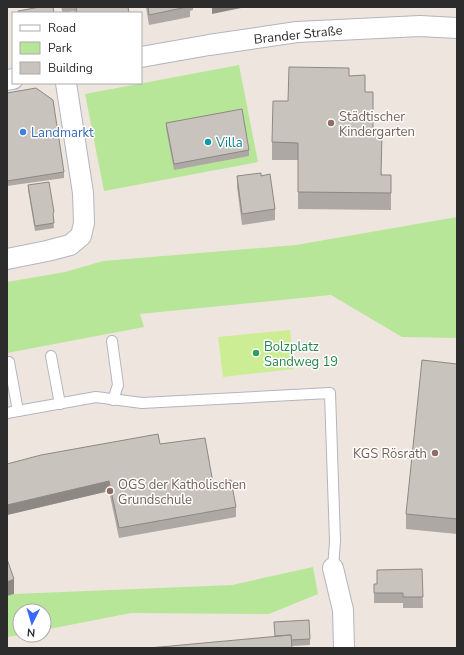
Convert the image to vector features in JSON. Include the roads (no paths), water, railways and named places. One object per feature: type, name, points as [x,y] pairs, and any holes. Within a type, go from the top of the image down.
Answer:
[{"type":"street","name":"Brander Straße","points":[[142,57],[297,32],[420,26],[457,28]]},
{"type":"street","points":[[7,259],[70,245],[81,236],[84,223],[83,193],[66,84]]},
{"type":"street","points":[[333,568],[343,610],[344,648]]},
{"type":"lane","points":[[112,341],[118,385],[113,400]]},
{"type":"lane","points":[[52,356],[60,404]]},
{"type":"lane","points":[[9,362],[18,411]]},
{"type":"lane","points":[[7,413],[96,397],[142,403],[330,393],[336,541],[333,568]]},
{"type":"place","name":"Städtischer Kindergarten","points":[[331,123]]},
{"type":"place","name":"Landmarkt","points":[[23,132]]},
{"type":"place","name":"Villa","points":[[208,142]]},
{"type":"place","name":"Bolzplatz Sandweg 19","points":[[256,353]]},
{"type":"place","name":"KGS Rösrath","points":[[435,453]]},
{"type":"place","name":"OGS der Katholischen Grundschule","points":[[110,491]]}]
